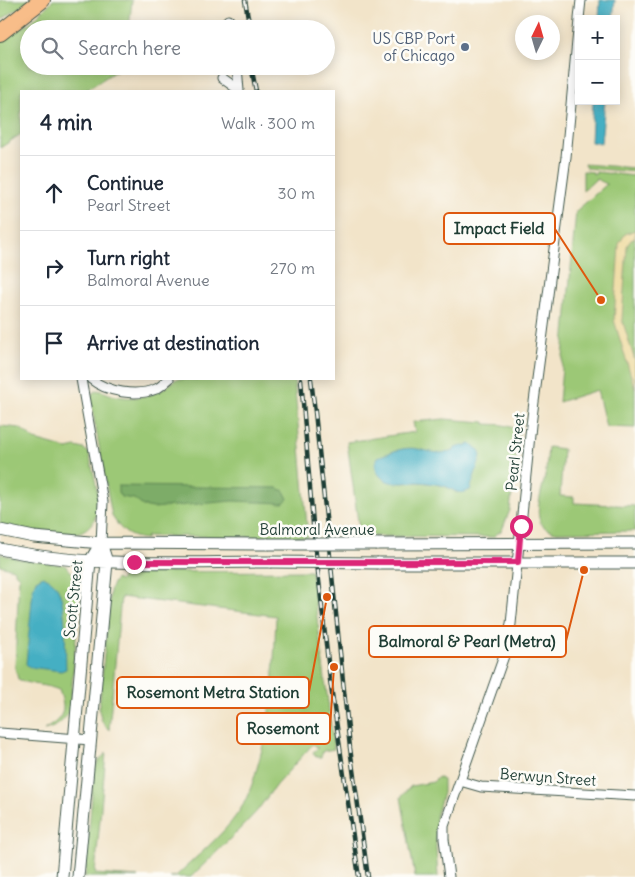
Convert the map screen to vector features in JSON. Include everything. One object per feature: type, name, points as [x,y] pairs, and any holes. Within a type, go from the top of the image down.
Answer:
[{"type":"highway","points":[[0,33],[42,0]]},
{"type":"street","name":"Pearl Street","points":[[580,15],[581,0]]},
{"type":"street","name":"Pearl Street","points":[[449,877],[444,826],[505,653],[511,624],[531,425],[566,157],[575,60]]},
{"type":"street","points":[[238,75],[239,90]]},
{"type":"street","points":[[222,78],[239,90]]},
{"type":"street","points":[[81,380],[103,502],[100,543]]},
{"type":"street","points":[[93,380],[113,390],[135,393],[157,389],[168,380]]},
{"type":"street","name":"Balmoral Avenue","points":[[0,530],[34,536],[100,543],[635,543]]},
{"type":"street","name":"Scott Street","points":[[62,877],[90,561],[100,543]]},
{"type":"street","name":"Scott Street","points":[[78,877],[107,562],[100,543]]},
{"type":"street","points":[[0,549],[26,554],[107,562],[635,563]]},
{"type":"street","points":[[0,733],[91,740]]},
{"type":"street","name":"Berwyn Street","points":[[460,781],[481,787],[635,796]]},
{"type":"green space","points":[[0,0],[30,0],[0,21]]},
{"type":"green space","points":[[53,0],[132,0],[130,20],[33,20]]},
{"type":"green space","points":[[20,29],[20,75],[109,75],[87,90],[20,90],[20,135],[0,148],[0,42]]},
{"type":"green space","points":[[584,164],[635,168],[635,172],[586,168]]},
{"type":"green space","points":[[583,171],[593,172],[593,174],[596,174],[596,172],[635,176],[635,428],[606,427],[597,390],[559,402],[576,211],[607,184],[596,179],[583,191]]},
{"type":"green space","points":[[175,380],[294,380],[308,537],[147,536],[146,539],[130,535],[119,526],[112,516],[90,397],[97,390],[121,397],[146,396],[169,385]]},
{"type":"green space","points":[[444,419],[485,422],[485,424],[508,426],[519,433],[510,510],[502,530],[493,537],[360,536],[347,442],[415,432],[413,422]],"holes":[[[418,449],[432,453],[454,451],[457,493],[438,484],[402,483]]]},
{"type":"green space","points":[[0,426],[20,428],[35,440],[67,449],[76,447],[84,449],[89,453],[96,484],[98,508],[95,518],[89,526],[77,533],[61,534],[27,531],[0,524]]},
{"type":"green space","points":[[548,447],[563,449],[560,496],[574,497],[574,503],[635,506],[635,531],[556,532],[543,526],[538,513],[546,471]]},
{"type":"green space","points":[[118,486],[278,488],[284,491],[288,499],[283,503],[232,501],[153,508],[143,506],[134,499],[121,497],[118,492]]},
{"type":"green space","points":[[0,554],[19,559],[65,565],[78,579],[80,589],[70,709],[60,723],[44,730],[62,714],[63,704],[59,690],[18,679],[15,667],[19,577],[13,569],[0,565]]},
{"type":"green space","points":[[311,571],[334,749],[323,751],[321,757],[316,757],[313,752],[318,748],[313,744],[276,785],[257,811],[191,877],[170,877],[176,876],[224,830],[238,813],[249,791],[262,749],[269,711],[276,616],[121,597],[109,730],[102,722],[99,710],[110,591],[113,583],[116,579],[119,581],[125,575],[135,572]]},
{"type":"green space","points":[[106,753],[95,874],[138,877],[85,877],[94,770]]},
{"type":"green space","points":[[438,777],[443,780],[443,793],[436,816],[438,877],[415,877],[401,797],[411,786],[433,782]]},
{"type":"sand","points":[[635,230],[635,238],[627,246],[622,319],[635,361],[635,389],[614,320],[619,244],[625,234]]},
{"type":"water","points":[[600,0],[615,0],[613,15],[599,15]]},
{"type":"water","points":[[593,105],[605,105],[601,143],[591,142]]},
{"type":"water","points":[[470,444],[479,450],[481,456],[470,490],[465,492],[461,493],[445,486],[427,483],[387,481],[378,474],[376,469],[375,463],[378,457],[398,450],[413,448],[445,453]]},
{"type":"water","points":[[43,576],[52,581],[57,587],[63,606],[66,669],[61,671],[29,667],[26,664],[33,589],[36,580]]},
{"type":"railway","points":[[245,0],[248,20]]},
{"type":"railway","points":[[253,75],[256,90]]},
{"type":"railway","points":[[301,380],[314,536],[330,680],[359,877]]},
{"type":"railway","points":[[311,380],[350,748],[368,877]]},
{"type":"place","name":"US CBP Port of Chicago","points":[[465,47]]},
{"type":"place","name":"Impact Field","points":[[601,300]]},
{"type":"place","name":"Balmoral & Pearl (Metra)","points":[[584,570]]},
{"type":"place","name":"Rosemont Metra Station","points":[[327,597]]},
{"type":"place","name":"Rosemont","points":[[334,667]]},
{"type":"route","points":[[134,562],[518,562],[521,526]]}]
